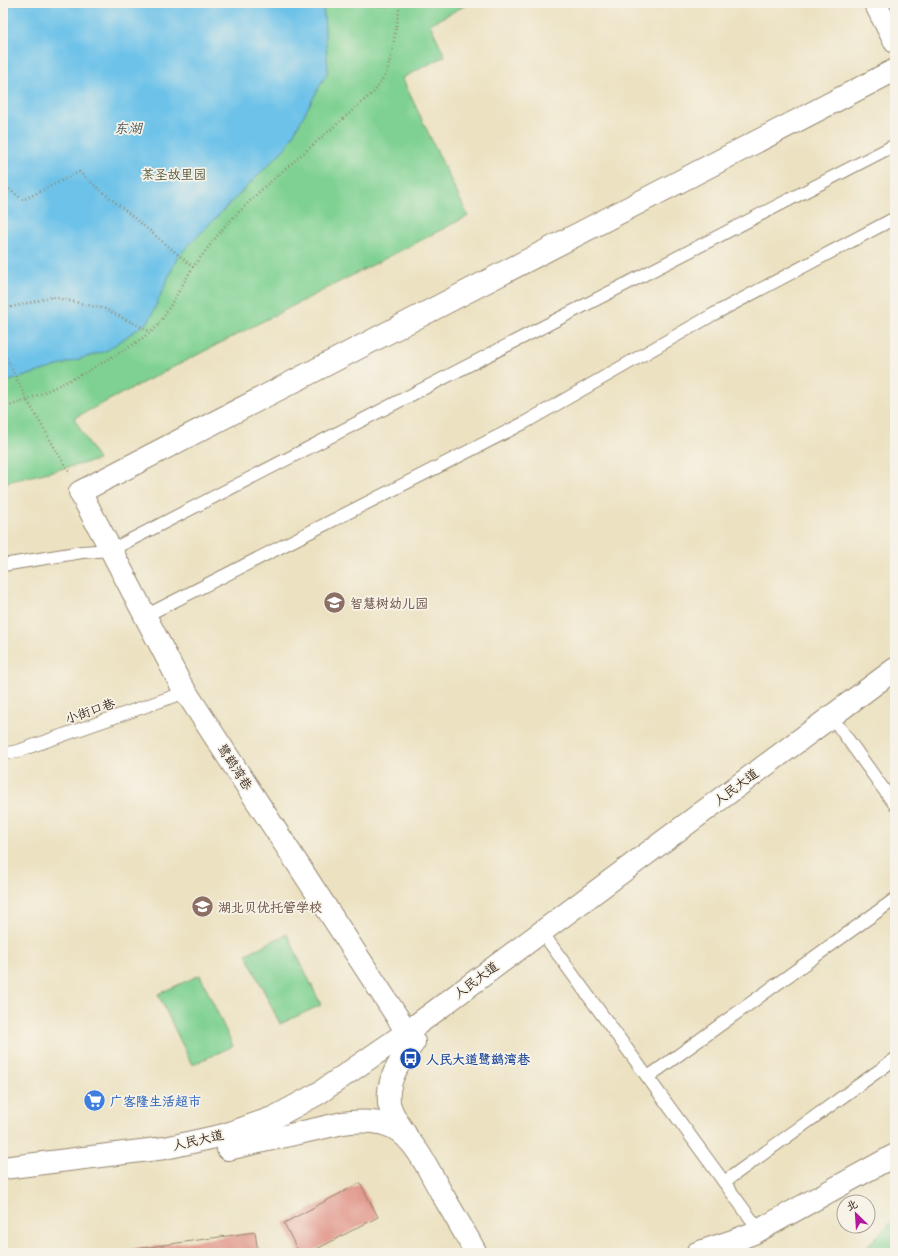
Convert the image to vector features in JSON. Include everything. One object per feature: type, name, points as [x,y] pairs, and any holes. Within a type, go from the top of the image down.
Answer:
[{"type":"street","points":[[875,3],[895,42]]},
{"type":"street","points":[[80,492],[895,70]]},
{"type":"street","name":"鹭鹚湾巷","points":[[80,492],[186,692],[411,1037]]},
{"type":"street","name":"人民大道","points":[[3,1183],[167,1162],[228,1149],[281,1129],[326,1105],[376,1071],[411,1037],[895,669]]},
{"type":"street","name":"人民大道","points":[[3,1168],[165,1148],[224,1135],[275,1117],[319,1093],[411,1037],[550,942],[895,685]]},
{"type":"street","points":[[411,1037],[394,1071],[389,1090],[389,1104],[397,1121],[424,1162],[476,1253]]},
{"type":"street","points":[[228,1149],[343,1122],[362,1121],[381,1123],[395,1128],[409,1140]]},
{"type":"street","points":[[696,1253],[733,1241],[759,1230],[895,1155]]},
{"type":"lane","points":[[3,565],[82,552],[111,550],[895,145]]},
{"type":"lane","points":[[145,616],[524,423],[714,314],[895,218]]},
{"type":"lane","name":"小街口巷","points":[[3,754],[18,751],[186,692]]},
{"type":"lane","points":[[839,727],[895,805]]},
{"type":"lane","points":[[648,1077],[895,900]]},
{"type":"lane","points":[[550,942],[759,1230]]},
{"type":"lane","points":[[724,1182],[895,1059]]},
{"type":"path","points":[[3,408],[27,400],[83,374],[131,346],[151,332],[160,322],[193,267],[224,227],[262,189],[374,92],[386,74],[390,60],[400,3]]},
{"type":"path","points":[[3,184],[23,200],[79,172],[193,267]]},
{"type":"path","points":[[3,309],[53,297],[105,308],[151,332]]},
{"type":"path","points":[[3,351],[27,400],[80,492]]},
{"type":"path","points":[[885,1253],[895,1243]]},
{"type":"green space","name":"茶圣故里园","points":[[3,3],[470,3],[430,24],[445,56],[402,78],[468,216],[74,418],[98,460],[3,483]]},
{"type":"green space","points":[[287,934],[321,1005],[280,1024],[246,954]]},
{"type":"green space","points":[[200,975],[233,1046],[192,1065],[158,994]]},
{"type":"green space","points":[[895,1218],[895,1253],[860,1253]]},
{"type":"water","name":"东湖","points":[[3,3],[323,3],[328,71],[287,146],[178,256],[149,321],[106,351],[3,383]]},
{"type":"building","points":[[360,1183],[378,1217],[309,1253],[299,1253],[284,1223]]},
{"type":"building","points":[[255,1232],[258,1253],[114,1253],[114,1252]]},
{"type":"place","name":"智慧树幼儿园","points":[[335,603]]},
{"type":"place","name":"湖北贝优托管学校","points":[[203,907]]},
{"type":"place","name":"人民大道鹭鹚湾巷","points":[[411,1059]]},
{"type":"place","name":"广客隆生活超市","points":[[95,1101]]}]
